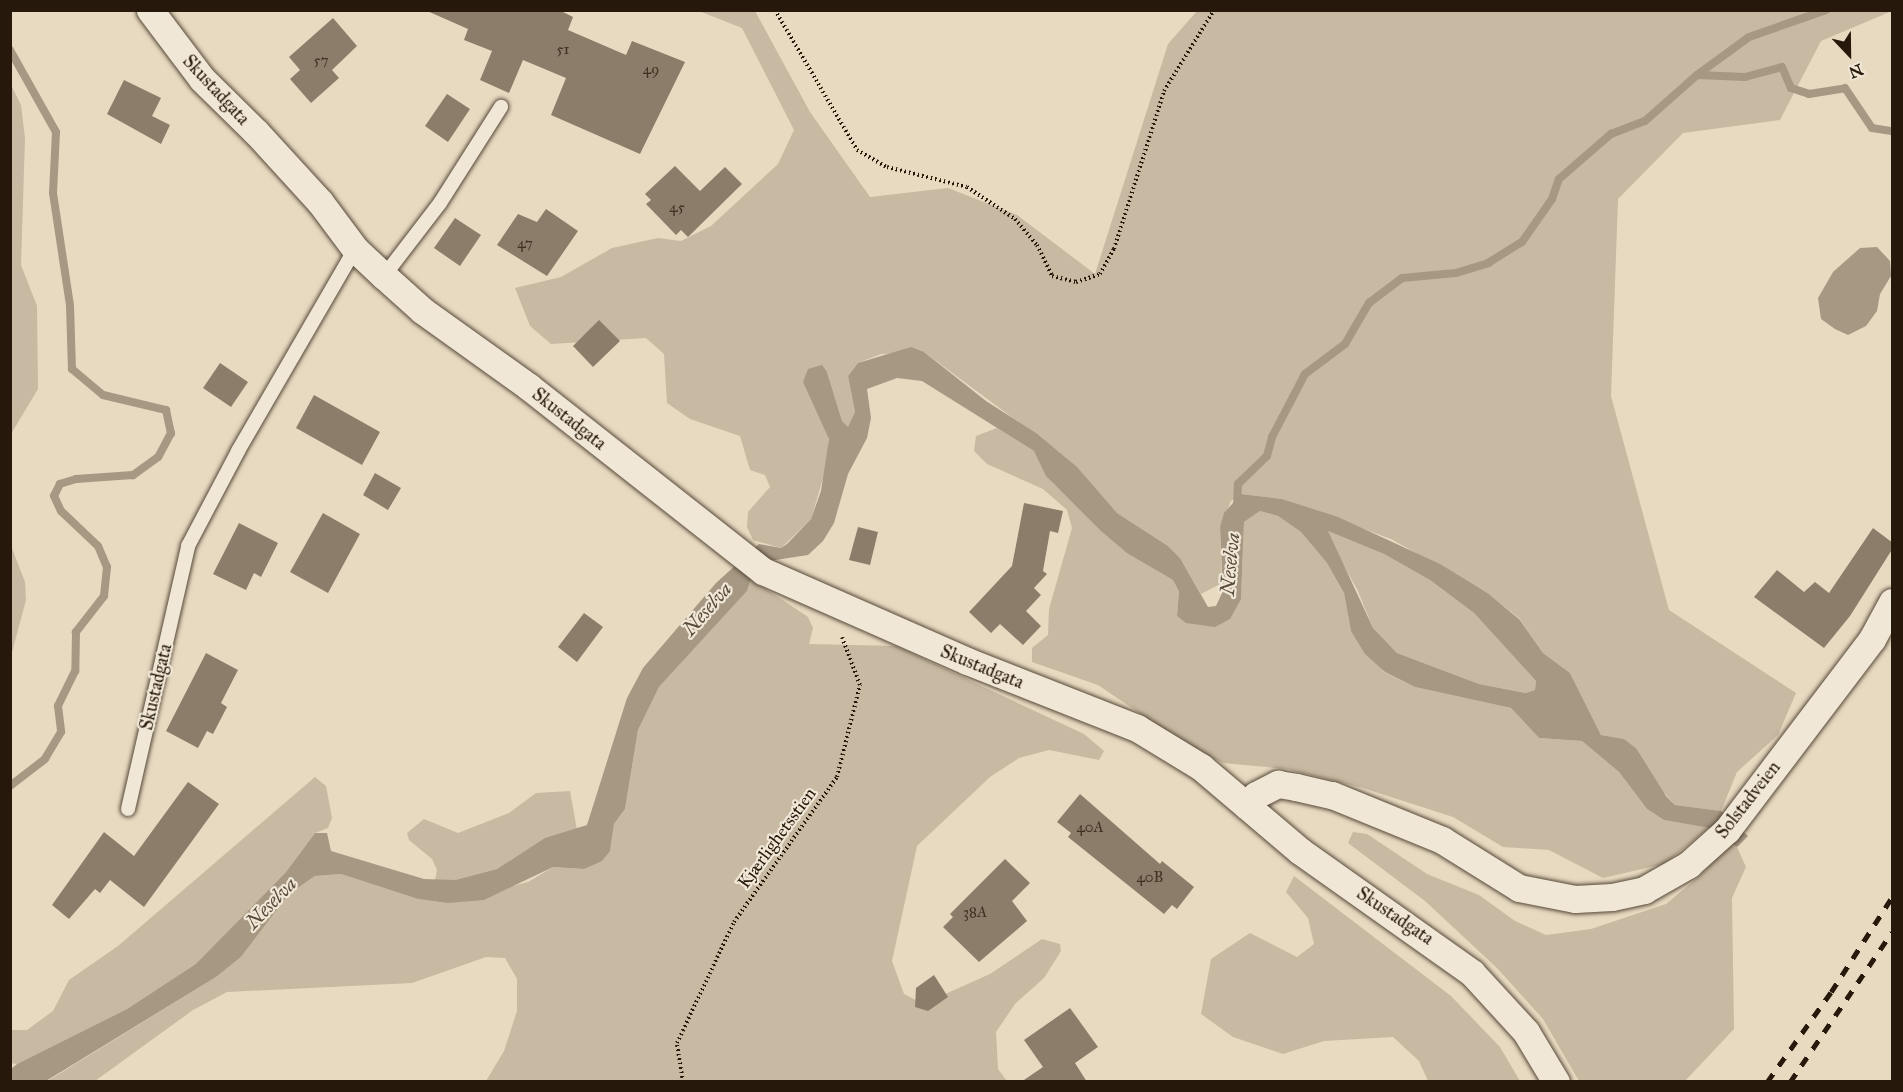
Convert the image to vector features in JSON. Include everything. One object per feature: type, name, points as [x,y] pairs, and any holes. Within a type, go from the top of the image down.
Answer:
[{"type":"street","name":"Skustadgata","points":[[150,10],[202,79],[320,202],[355,249],[384,276],[423,311],[528,387],[763,571],[830,603],[1137,728],[1201,767],[1300,851],[1472,973],[1526,1032],[1556,1082]]},
{"type":"street","name":"Solstadveien","points":[[1248,806],[1256,795],[1278,784],[1332,795],[1442,840],[1519,888],[1575,898],[1612,897],[1644,890],[1711,846],[1739,814],[1872,639],[1893,602]]},
{"type":"lane","points":[[384,276],[440,203],[501,107]]},
{"type":"lane","name":"Skustadgata","points":[[128,809],[188,546],[238,451],[355,249]]},
{"type":"path","points":[[776,10],[857,150],[886,167],[967,187],[1015,219],[1037,245],[1052,276],[1076,282],[1100,274],[1114,249],[1164,91],[1214,10]]},
{"type":"path","name":"Kjærlighetsstien","points":[[683,1082],[677,1043],[734,922],[837,777],[860,685],[830,603]]},
{"type":"shaded area","points":[[699,11],[755,11],[810,112],[870,197],[948,188],[1017,215],[1095,274],[1168,44],[1197,11],[1892,11],[1821,41],[1780,120],[1683,133],[1618,199],[1611,396],[1669,610],[1796,693],[1778,735],[1737,772],[1721,811],[1675,805],[1651,778],[1636,748],[1624,739],[1601,735],[1570,673],[1543,653],[1520,619],[1489,594],[1391,539],[1282,499],[1241,494],[1231,501],[1220,527],[1222,583],[1201,594],[1180,558],[1168,546],[1117,513],[1059,452],[924,352],[881,354],[858,363],[848,376],[855,412],[848,428],[842,421],[827,372],[829,458],[811,519],[781,548],[753,540],[747,527],[748,512],[770,487],[765,475],[750,470],[740,436],[690,419],[667,403],[664,354],[646,338],[551,344],[530,326],[515,288],[561,277],[612,248],[658,238],[681,241],[711,226],[778,164],[794,130],[742,28]]},
{"type":"shaded area","points":[[11,85],[21,105],[25,138],[21,265],[37,306],[38,389],[11,434]]},
{"type":"shaded area","points":[[997,428],[1034,451],[1053,483],[1075,504],[1148,565],[1173,580],[1179,593],[1177,616],[1187,623],[1241,599],[1244,522],[1260,511],[1278,516],[1301,532],[1327,563],[1344,593],[1351,631],[1384,672],[1415,687],[1511,708],[1539,738],[1582,741],[1619,772],[1647,809],[1664,820],[1709,828],[1664,864],[1603,878],[1549,850],[1503,847],[1453,817],[1363,788],[1287,769],[1223,763],[1185,744],[1098,685],[1032,662],[1032,648],[1048,635],[1049,609],[1072,528],[1067,510],[1043,489],[987,464],[974,451],[976,436]]},
{"type":"shaded area","points":[[1328,531],[1384,554],[1430,580],[1474,613],[1536,681],[1535,690],[1527,693],[1479,684],[1397,653],[1373,628],[1357,589],[1326,535]]},
{"type":"shaded area","points":[[10,543],[25,582],[26,600],[11,656]]},
{"type":"shaded area","points":[[751,579],[808,617],[813,628],[809,644],[896,646],[1084,734],[1104,751],[1099,760],[1049,750],[1019,758],[990,777],[917,846],[892,961],[904,994],[923,1004],[990,974],[1042,939],[1060,944],[1061,951],[1044,978],[1015,1004],[996,1032],[998,1069],[1007,1081],[486,1081],[504,1051],[517,1011],[517,979],[505,958],[486,957],[412,983],[227,992],[193,1010],[95,1081],[46,1082],[216,977],[241,957],[289,894],[315,876],[341,874],[418,899],[447,903],[528,882],[553,867],[584,869],[610,851],[614,824],[625,809],[638,730],[659,687],[747,591]]},
{"type":"shaded area","points":[[315,777],[326,786],[332,818],[328,828],[315,833],[286,872],[197,964],[127,1009],[17,1064],[11,1063],[11,1030],[27,1030],[53,1011],[69,980],[118,946]]},
{"type":"shaded area","points":[[570,791],[577,830],[546,838],[497,869],[455,880],[435,880],[437,870],[432,859],[409,840],[407,833],[424,819],[458,833],[509,813],[536,793]]},
{"type":"shaded area","points":[[1353,832],[1367,834],[1427,874],[1479,895],[1515,921],[1546,935],[1591,929],[1666,904],[1702,874],[1729,842],[1737,847],[1746,867],[1732,898],[1734,1029],[1685,1081],[1579,1081],[1543,1019],[1497,968],[1425,901],[1348,843]]},
{"type":"shaded area","points":[[1294,876],[1451,996],[1500,1047],[1520,1081],[1428,1081],[1419,1061],[1393,1037],[1324,1041],[1283,1054],[1233,1037],[1201,1014],[1211,959],[1250,933],[1297,957],[1314,944],[1308,918],[1286,892]]},
{"type":"water","points":[[1877,247],[1890,261],[1891,276],[1880,294],[1877,311],[1866,326],[1848,335],[1821,319],[1818,298],[1833,272],[1860,248]]},
{"type":"water","name":"Neselva","points":[[911,347],[924,352],[986,401],[1036,433],[1077,467],[1117,513],[1168,546],[1180,558],[1208,607],[1216,606],[1223,591],[1220,527],[1224,513],[1241,494],[1282,499],[1338,517],[1440,564],[1489,594],[1520,620],[1543,653],[1570,673],[1601,735],[1624,739],[1636,748],[1666,796],[1675,805],[1721,811],[1748,836],[1737,847],[1709,828],[1664,820],[1647,809],[1619,772],[1582,741],[1539,738],[1511,708],[1415,687],[1385,672],[1365,654],[1351,631],[1344,593],[1327,563],[1301,532],[1278,516],[1260,511],[1244,522],[1241,599],[1230,619],[1215,627],[1186,623],[1177,616],[1179,592],[1173,580],[1127,553],[1101,531],[1046,476],[1034,451],[922,381],[897,378],[867,389],[871,418],[867,438],[848,474],[834,523],[823,541],[808,555],[769,561],[751,579],[747,591],[659,687],[638,730],[625,809],[614,824],[610,851],[602,861],[584,869],[553,867],[484,900],[447,903],[418,899],[341,874],[315,876],[289,894],[241,957],[216,977],[46,1081],[11,1082],[11,1069],[17,1064],[127,1009],[196,964],[286,872],[315,833],[327,833],[331,851],[424,879],[455,880],[497,869],[545,838],[587,825],[627,698],[643,668],[716,583],[759,544],[781,548],[811,519],[821,491],[829,439],[803,382],[808,369],[822,365],[827,372],[842,421],[848,427],[855,412],[848,376],[858,363]],"holes":[[[1328,531],[1384,554],[1430,580],[1474,613],[1536,681],[1535,690],[1526,693],[1479,684],[1397,653],[1373,628]]]},
{"type":"building","points":[[425,10],[559,10],[573,17],[568,30],[626,55],[632,41],[685,62],[640,154],[551,115],[566,78],[523,60],[509,93],[480,80],[492,51],[464,40],[468,29]]},
{"type":"building","points":[[333,18],[357,46],[332,70],[339,78],[311,103],[290,79],[300,70],[289,57]]},
{"type":"building","points":[[124,80],[161,98],[152,116],[170,125],[161,144],[107,114]]},
{"type":"building","points":[[447,94],[470,109],[448,142],[425,126]]},
{"type":"building","points":[[675,166],[700,191],[725,167],[742,184],[688,237],[681,230],[676,235],[646,204],[651,200],[645,194]]},
{"type":"building","points":[[546,209],[578,231],[547,276],[497,245],[518,214],[537,222]]},
{"type":"building","points":[[455,218],[481,235],[460,266],[434,248]]},
{"type":"building","points":[[599,320],[620,341],[593,367],[573,346]]},
{"type":"building","points":[[220,363],[248,382],[231,407],[203,388]]},
{"type":"building","points":[[314,395],[380,432],[362,465],[296,428]]},
{"type":"building","points":[[375,473],[401,488],[388,510],[363,495]]},
{"type":"building","points":[[1024,503],[1063,511],[1058,533],[1050,531],[1043,571],[1047,574],[1034,588],[1041,595],[1026,611],[1041,626],[1023,645],[1000,624],[991,633],[969,612],[1012,566]]},
{"type":"building","points":[[323,513],[360,534],[328,593],[290,572]]},
{"type":"building","points":[[239,523],[278,543],[261,577],[254,573],[246,590],[213,574]]},
{"type":"building","points":[[858,527],[878,532],[870,565],[849,560]]},
{"type":"building","points":[[1873,528],[1893,543],[1893,548],[1850,616],[1824,648],[1754,597],[1777,570],[1804,592],[1815,582],[1829,593]]},
{"type":"building","points":[[584,613],[603,627],[577,662],[558,647]]},
{"type":"building","points":[[206,653],[238,670],[221,703],[227,707],[213,734],[207,731],[198,748],[166,731]]},
{"type":"building","points":[[188,782],[219,804],[144,907],[110,880],[100,893],[95,889],[69,919],[52,905],[104,832],[134,856]]},
{"type":"building","points":[[1080,794],[1160,864],[1162,861],[1194,887],[1177,909],[1172,905],[1164,914],[1068,837],[1071,833],[1057,822]]},
{"type":"building","points":[[1005,859],[1030,883],[1012,901],[1027,921],[979,962],[943,927],[953,917],[950,914]]},
{"type":"building","points":[[934,975],[948,997],[928,1011],[915,1007],[916,988]]},
{"type":"building","points":[[1070,1008],[1098,1047],[1075,1063],[1087,1082],[1021,1082],[1043,1067],[1024,1040]]},
{"type":"waterway","points":[[1237,509],[1238,484],[1267,456],[1272,437],[1305,374],[1345,344],[1369,303],[1402,278],[1456,273],[1488,263],[1522,242],[1552,199],[1559,179],[1611,134],[1645,121],[1697,75],[1749,37],[1826,10]]},
{"type":"waterway","points":[[10,50],[56,132],[53,193],[70,306],[72,369],[103,395],[166,410],[171,433],[158,457],[133,475],[76,479],[60,484],[54,496],[61,511],[98,546],[107,567],[104,596],[76,632],[75,671],[58,706],[61,732],[45,759],[10,786]]},
{"type":"waterway","points":[[1698,75],[1745,77],[1782,67],[1791,88],[1809,94],[1845,88],[1872,128],[1892,131]]},
{"type":"railway","points":[[1767,1082],[1831,992],[1892,897]]},
{"type":"railway","points":[[1790,1082],[1892,932]]}]
